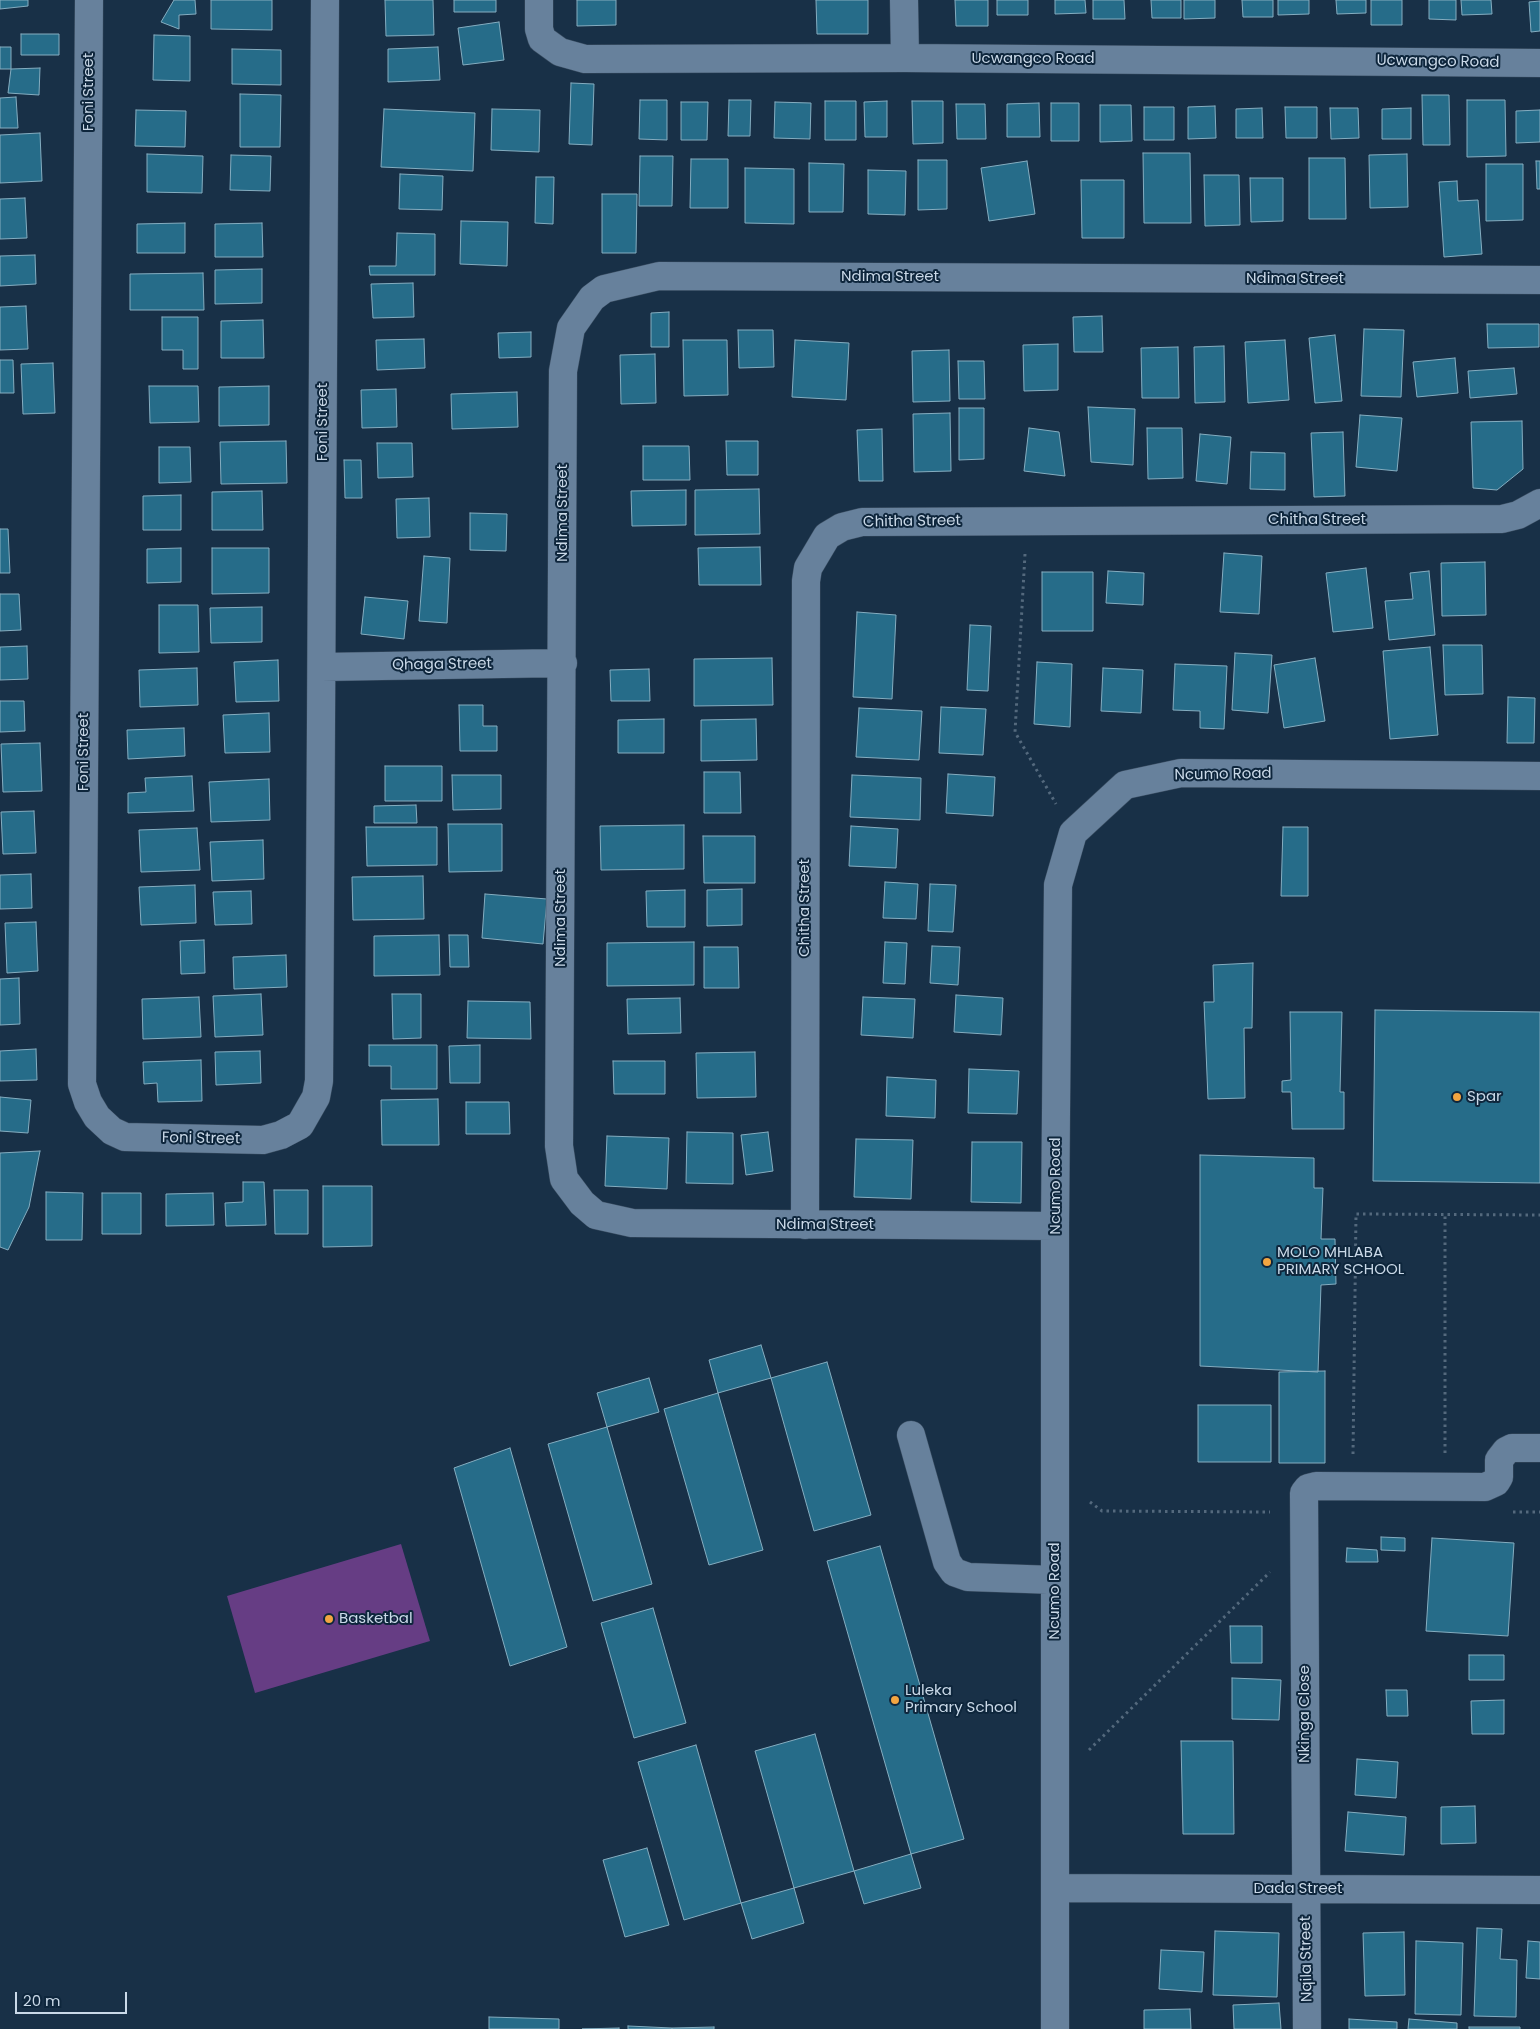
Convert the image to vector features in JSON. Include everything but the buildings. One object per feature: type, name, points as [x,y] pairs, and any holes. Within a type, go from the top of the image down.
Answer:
[{"type":"street","name":"Foni Street","points":[[89,0],[82,1084],[88,1102],[97,1118],[112,1131],[124,1137],[263,1140],[281,1135],[300,1125],[316,1096],[319,1081],[325,0]]},
{"type":"street","name":"Ucwangco Road","points":[[539,0],[539,29],[542,39],[550,46],[571,57],[585,60],[905,58],[1540,63]]},
{"type":"street","points":[[904,0],[905,58]]},
{"type":"street","name":"Ndima Street","points":[[1055,1226],[632,1223],[596,1215],[582,1203],[564,1179],[559,1146],[563,663],[563,371],[571,328],[592,298],[604,289],[659,276],[1540,280]]},
{"type":"street","name":"Chitha Street","points":[[806,1225],[808,568],[827,536],[842,527],[862,522],[1502,520],[1518,516],[1540,502]]},
{"type":"street","name":"Qhaga Street","points":[[322,667],[563,663]]},
{"type":"street","name":"Ncumo Road","points":[[1056,2029],[1055,1226],[1058,885],[1073,833],[1125,785],[1181,773],[1540,776]]},
{"type":"street","points":[[911,1435],[947,1562],[954,1572],[968,1577],[1055,1580]]},
{"type":"street","points":[[1353,1488],[1492,1486],[1499,1476],[1499,1460],[1506,1451],[1512,1448],[1540,1448]]},
{"type":"street","name":"Nkinga Close","points":[[1306,1890],[1304,1493],[1308,1488],[1316,1486],[1353,1488]]},
{"type":"street","name":"Dada Street","points":[[1057,1888],[1540,1890]]},
{"type":"street","name":"Nqila Street","points":[[1306,1890],[1307,2029]]},
{"type":"path","points":[[1031,521],[1026,536],[1015,732],[1073,833]]},
{"type":"path","points":[[1353,1488],[1356,1214],[1540,1215]]},
{"type":"path","points":[[1445,1214],[1445,1487]]},
{"type":"path","points":[[1055,1497],[1085,1498],[1102,1511],[1304,1526]]},
{"type":"path","points":[[1056,1782],[1304,1526]]},
{"type":"shaded area","name":"Basketbal","points":[[401,1544],[430,1641],[255,1693],[227,1596]]},
{"type":"place","name":"Spar","points":[[1457,1097]]},
{"type":"place","name":"MOLO MHLABA PRIMARY SCHOOL","points":[[1267,1262]]},
{"type":"place","name":"Basketbal","points":[[329,1619]]},
{"type":"place","name":"Luleka Primary School","points":[[895,1700]]}]
